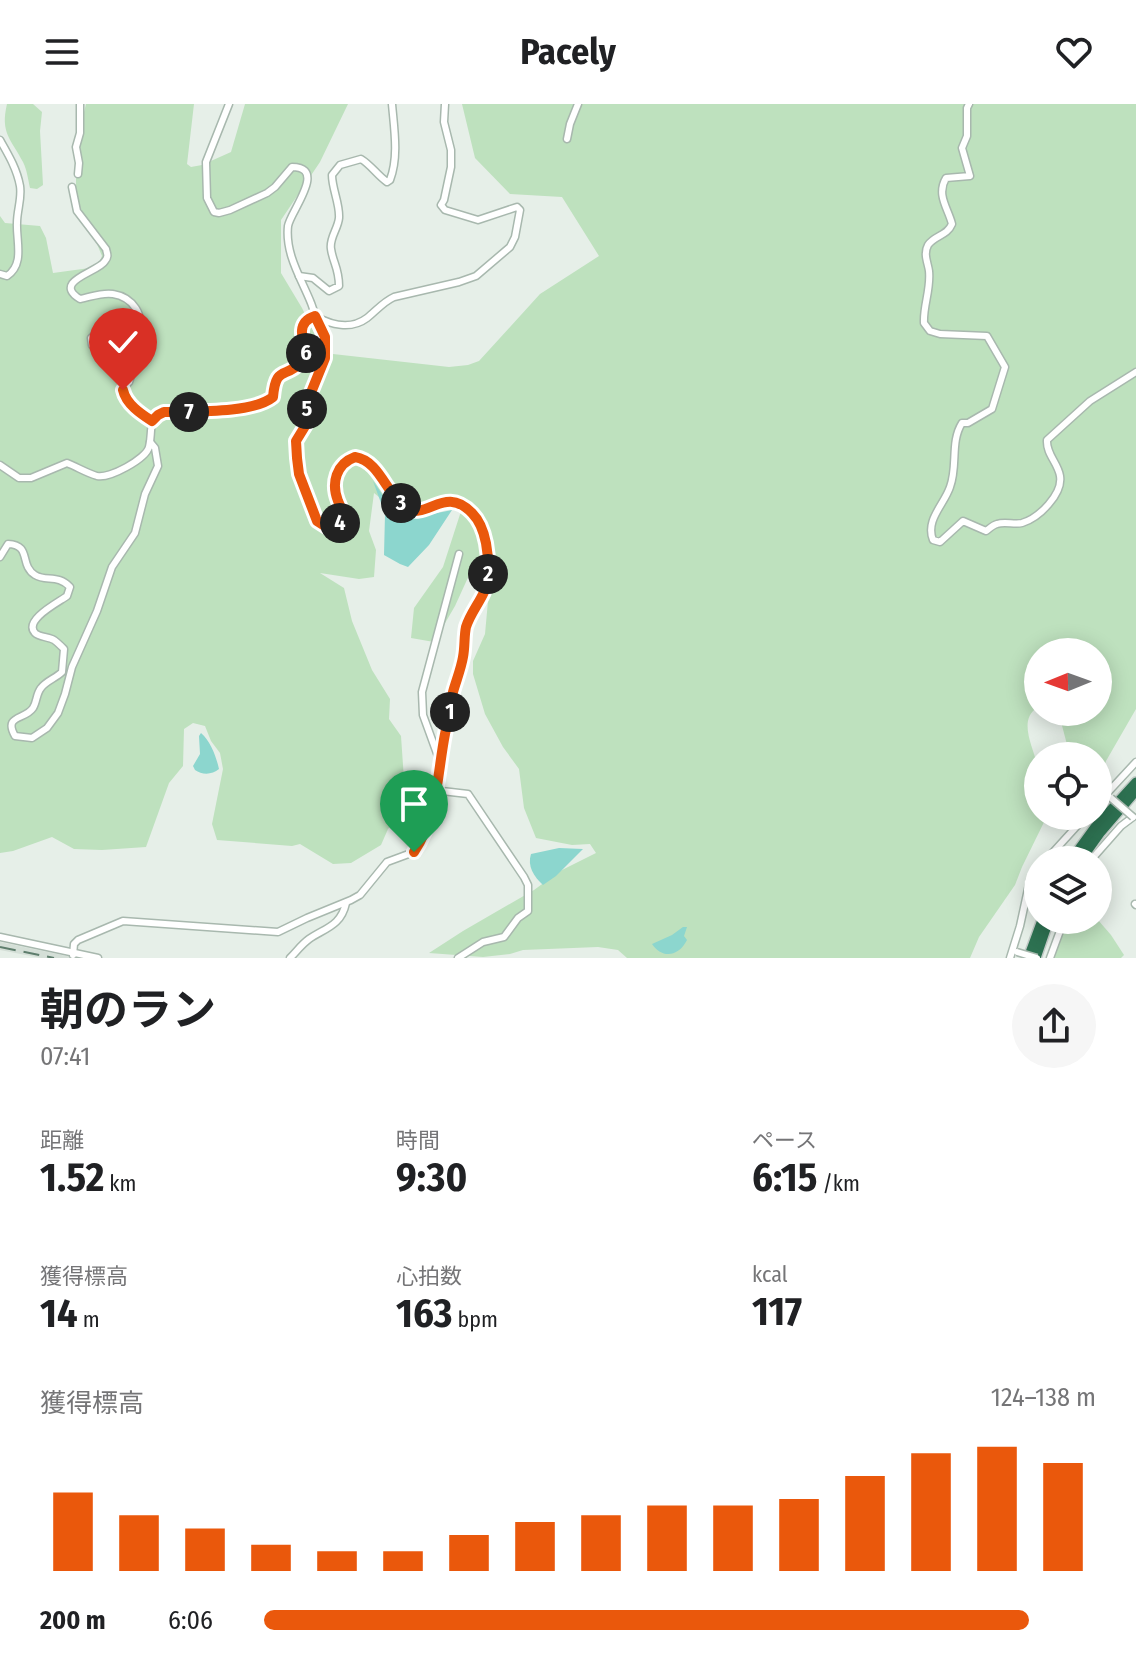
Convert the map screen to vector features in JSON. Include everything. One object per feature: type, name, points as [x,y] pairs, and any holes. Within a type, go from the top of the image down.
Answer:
[{"type":"highway","points":[[1081,846],[1136,782]]},
{"type":"highway","points":[[1091,846],[1136,791]]},
{"type":"highway","points":[[1028,958],[1037,934]]},
{"type":"highway","points":[[1037,958],[1045,934]]},
{"type":"street","points":[[78,174],[76,147],[80,133],[80,104]]},
{"type":"street","points":[[73,953],[78,940],[123,921],[278,932],[360,895],[387,862],[414,852],[426,831],[433,807],[467,626],[486,589],[485,536],[473,513],[456,501],[449,500],[425,510],[412,511],[392,495],[367,462],[358,458],[348,460],[336,475],[336,498],[344,519],[337,527],[328,528],[317,521],[299,474],[296,441],[307,423],[308,400],[325,358],[325,337],[294,266],[288,224],[307,187],[307,179],[299,167],[292,167],[267,193],[230,210],[214,212],[207,198],[206,162],[229,104]]},
{"type":"street","points":[[299,276],[313,278],[329,291],[339,286],[339,271],[331,251],[339,211],[332,175],[340,165],[361,159],[384,180],[390,180],[395,142],[392,104]]},
{"type":"street","points":[[315,316],[326,323],[357,323],[394,297],[476,276],[510,247],[519,219],[520,210],[517,207],[478,220],[445,210],[441,205],[451,167],[451,150],[444,122],[445,104]]},
{"type":"street","points":[[567,139],[578,104]]},
{"type":"street","points":[[969,104],[967,136],[962,148],[970,176],[946,178],[943,184],[942,196],[952,224],[947,233],[932,241],[926,250],[929,283],[924,323],[930,331],[940,334],[987,336],[1005,367],[992,409],[968,423],[962,423],[957,432],[951,485],[930,526],[933,540],[943,539],[963,521],[986,531],[998,523],[1020,524],[1037,514],[1053,500],[1060,486],[1060,474],[1046,448],[1047,440],[1090,401],[1136,372]]},
{"type":"street","points":[[0,140],[20,185],[15,269],[7,276],[0,274]]},
{"type":"street","points":[[72,187],[77,211],[108,254],[103,265],[77,279],[71,290],[80,299],[103,294],[118,295],[136,308],[140,325],[136,333],[97,333],[91,342],[130,372],[123,395],[152,421]]},
{"type":"street","points":[[0,465],[19,478],[31,478],[67,463],[98,477],[105,476],[144,456],[148,451],[152,421],[164,412],[244,408],[268,401],[273,397],[274,385],[280,374],[299,364],[307,351],[301,328],[307,319],[315,316]]},
{"type":"street","points":[[0,557],[8,544],[18,545],[35,575],[64,581],[71,591],[36,617],[33,625],[33,632],[53,640],[64,649],[64,658],[62,672],[40,689],[34,707],[11,724],[15,736],[32,738],[47,728],[58,713],[72,667],[97,611],[112,567],[135,533],[145,494],[158,466],[155,448],[150,442]]},
{"type":"street","points":[[441,762],[423,715],[422,692],[459,554]]},
{"type":"street","points":[[1112,792],[1136,762]]},
{"type":"street","points":[[436,789],[468,794],[528,885],[528,911],[518,918],[504,937],[483,942],[458,958]]},
{"type":"street","points":[[1103,846],[1133,817],[1112,799]]},
{"type":"street","points":[[1059,846],[1073,830]]},
{"type":"street","points":[[290,958],[307,940],[329,929],[341,917],[346,903]]},
{"type":"street","points":[[1024,911],[1013,953],[1037,958]]},
{"type":"street","points":[[1050,958],[1059,934]]},
{"type":"street","points":[[0,937],[98,958]]},
{"type":"shaded area","points":[[0,942],[76,958],[41,958],[0,950]]},
{"type":"green space","points":[[7,104],[33,104],[42,112],[43,185],[37,189],[30,188],[24,165],[8,135],[5,122]]},
{"type":"green space","points":[[86,104],[194,104],[187,164],[191,167],[231,152],[245,104],[348,104],[320,162],[281,220],[281,273],[324,353],[449,367],[479,361],[540,294],[599,256],[562,197],[510,194],[475,158],[462,104],[1136,104],[1136,709],[1112,751],[1112,742],[1066,742],[1062,726],[1112,726],[1112,638],[1024,638],[1024,726],[1028,726],[1031,742],[1024,742],[1024,830],[1040,830],[1032,846],[1024,846],[1024,863],[1015,885],[979,937],[970,958],[627,958],[618,950],[598,947],[523,950],[483,957],[429,953],[560,871],[596,853],[590,844],[572,845],[536,838],[524,808],[519,769],[485,714],[473,674],[473,661],[485,634],[490,579],[488,562],[476,560],[434,642],[411,638],[414,608],[443,567],[464,502],[423,515],[399,513],[374,493],[369,531],[376,550],[374,577],[359,579],[320,573],[344,588],[352,621],[372,670],[390,699],[389,719],[401,736],[405,794],[401,815],[388,829],[381,845],[351,863],[333,864],[300,844],[217,840],[212,824],[223,769],[220,753],[205,726],[193,723],[184,729],[183,766],[169,783],[146,847],[74,849],[52,837],[0,853],[0,216],[5,223],[40,226],[46,238],[53,273],[97,267],[102,256],[76,213],[76,144]]},
{"type":"green space","points":[[1062,934],[1110,934],[1124,955],[1121,958],[1053,958]]},
{"type":"water","points":[[373,481],[386,500],[412,518],[452,510],[429,545],[408,567],[384,555],[385,514]]},
{"type":"water","points":[[201,733],[213,750],[219,769],[210,773],[198,772],[193,766],[200,754]]},
{"type":"water","points":[[559,848],[583,849],[543,885],[532,871],[531,854]]},
{"type":"water","points":[[687,927],[684,936],[687,940],[674,953],[660,952],[652,944],[672,935]]},
{"type":"railway","points":[[0,947],[54,958]]},
{"type":"route","points":[[123,390],[125,399],[152,421],[164,412],[244,408],[268,401],[273,397],[274,385],[280,374],[299,364],[307,351],[301,328],[307,319],[315,316],[327,346],[308,400],[307,423],[296,441],[299,474],[317,521],[328,528],[337,527],[344,519],[336,498],[336,475],[342,465],[355,457],[367,462],[392,495],[412,511],[425,510],[449,500],[456,501],[473,513],[479,522],[487,551],[486,589],[467,626],[433,807],[426,831],[414,852]]}]
